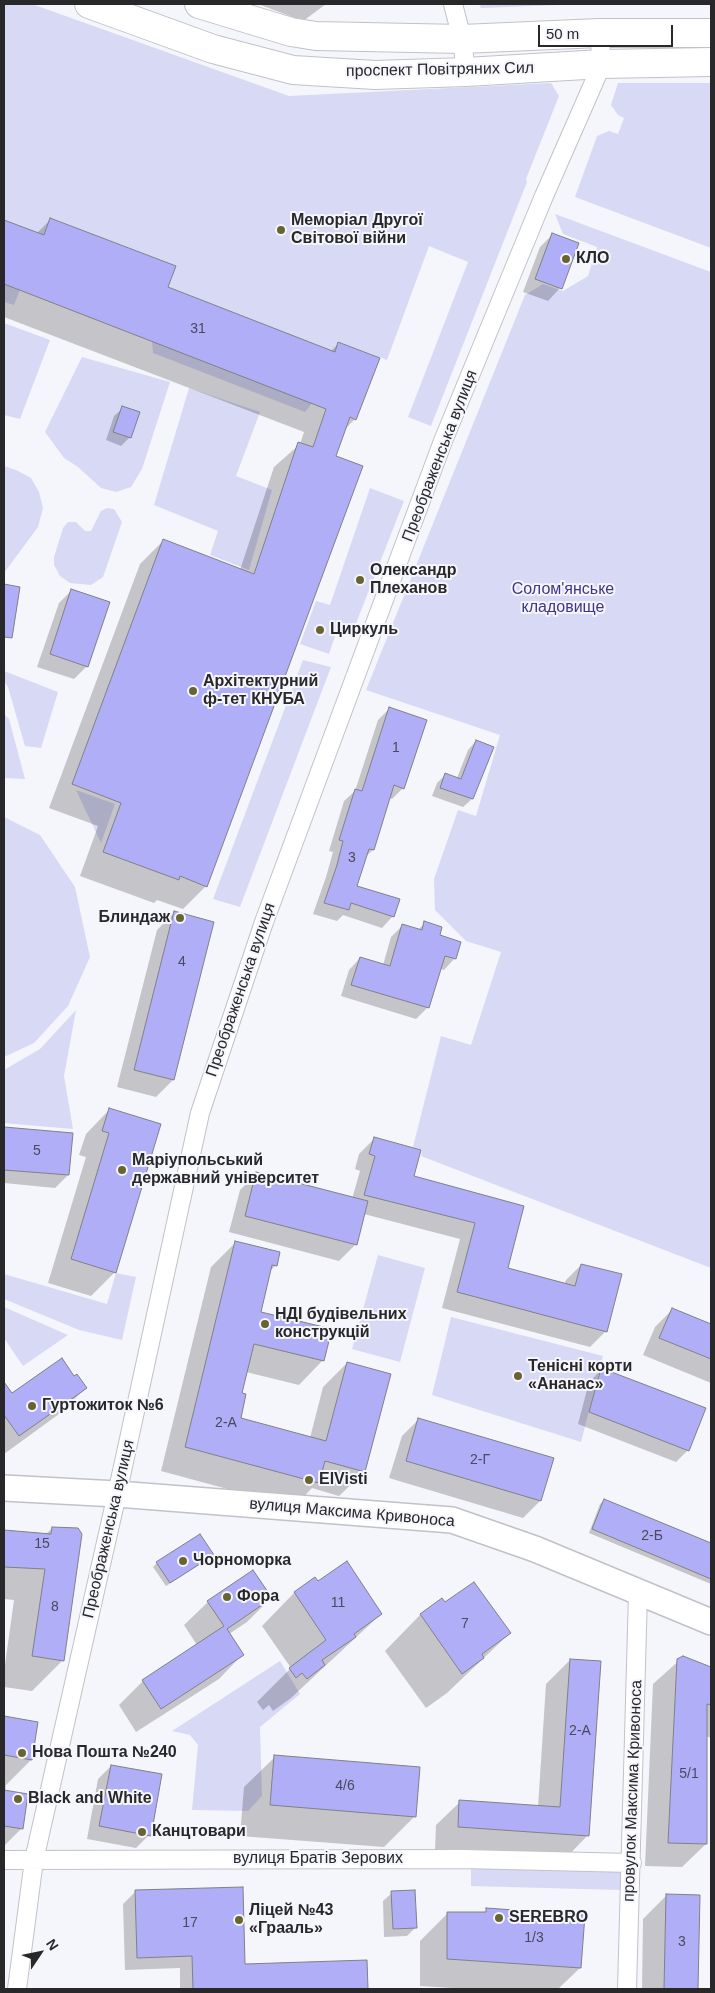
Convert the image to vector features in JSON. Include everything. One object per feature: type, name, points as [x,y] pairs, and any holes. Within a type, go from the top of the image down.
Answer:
[{"type":"main road","name":"проспект Повітряних Сил","points":[[89,4],[213,49],[293,70],[375,75],[602,64],[711,62]]},
{"type":"main road","name":"проспект Повітряних Сил","points":[[199,4],[291,32],[316,36],[462,39],[599,33],[711,33]]},
{"type":"street","points":[[453,4],[462,39],[466,72]]},
{"type":"street","name":"Преображенська вулиця","points":[[17,1989],[34,1860],[117,1494],[200,1113],[264,922],[444,441],[544,196],[602,64],[599,33]]},
{"type":"street","name":"вулиця Максима Кривоноса","points":[[4,1488],[117,1494],[452,1520],[535,1549],[711,1622]]},
{"type":"street","name":"провулок Максима Кривоноса","points":[[627,1989],[638,1593]]},
{"type":"street","name":"вулиця Братів Зерових","points":[[4,1860],[463,1859],[632,1862]]},
{"type":"green space","points":[[4,4],[32,4],[289,96],[551,83],[559,96],[431,426],[408,417],[468,262],[429,246],[387,360],[339,342],[335,352],[168,287],[176,266],[51,218],[44,235],[4,220]]},
{"type":"green space","points":[[479,4],[585,4],[481,8]]},
{"type":"green space","points":[[618,83],[711,83],[711,248],[575,197],[597,136],[609,131],[618,134],[624,118],[618,115],[611,105]]},
{"type":"green space","name":"Солом'янське кладовище","points":[[555,214],[711,272],[711,1268],[421,1156],[422,1150],[413,1147],[441,1036],[471,1045],[501,952],[466,941],[435,910],[434,879],[458,810],[476,816],[500,735],[366,690],[525,295],[543,284],[563,291],[588,276],[597,247],[563,234]]},
{"type":"green space","points":[[4,284],[20,290],[14,305],[4,302]]},
{"type":"green space","points":[[4,323],[50,340],[20,419],[4,415]]},
{"type":"green space","points":[[152,341],[312,403],[305,412],[153,353]]},
{"type":"green space","points":[[82,357],[170,382],[142,469],[131,487],[116,492],[101,488],[78,467],[64,458],[45,432]]},
{"type":"green space","points":[[189,388],[260,412],[236,476],[272,490],[249,570],[210,555],[218,531],[154,505]]},
{"type":"green space","points":[[4,466],[31,478],[39,492],[43,508],[38,527],[4,573]]},
{"type":"green space","points":[[370,488],[404,501],[353,631],[338,627],[329,654],[300,644],[316,601],[330,605]]},
{"type":"green space","points":[[107,508],[114,509],[122,522],[103,577],[91,585],[70,583],[60,576],[54,565],[54,557],[63,528],[68,522],[76,522],[85,531],[91,531],[101,511]]},
{"type":"green space","points":[[303,660],[331,667],[240,907],[213,899]]},
{"type":"green space","points":[[4,671],[58,692],[41,748],[25,746],[8,687],[4,681]]},
{"type":"green space","points":[[4,714],[9,719],[25,779],[4,778]]},
{"type":"green space","points":[[76,790],[115,804],[101,843]]},
{"type":"green space","points":[[4,817],[40,835],[75,887],[90,957],[68,1006],[34,1043],[4,1057]]},
{"type":"green space","points":[[76,1010],[64,1076],[73,1129],[4,1123],[4,1070],[40,1049]]},
{"type":"green space","points":[[378,1255],[425,1268],[400,1362],[352,1349]]},
{"type":"green space","points":[[116,1273],[136,1277],[122,1340],[79,1330],[4,1299],[4,1274],[107,1304]]},
{"type":"green space","points":[[4,1307],[68,1335],[23,1366],[4,1338]]},
{"type":"green space","name":"Тенісні корти «Ананас»","points":[[451,1317],[603,1356],[581,1442],[432,1395]]},
{"type":"green space","points":[[280,1661],[300,1694],[260,1727],[262,1796],[248,1811],[192,1810],[198,1745],[190,1735],[172,1731]]},
{"type":"green space","points":[[471,1865],[622,1869],[621,1890],[471,1886]]},
{"type":"building","name":"Архітектурний ф-тет КНУБА","points":[[50,218],[176,266],[168,287],[335,352],[338,342],[380,358],[356,420],[350,417],[336,456],[363,466],[207,887],[180,876],[179,880],[103,852],[121,803],[72,784],[163,539],[254,574],[298,442],[313,447],[326,409],[4,284],[4,220],[44,235]]},
{"type":"building","name":"КЛО","points":[[552,233],[579,243],[562,289],[535,279]]},
{"type":"building","points":[[122,406],[140,412],[131,438],[113,432]]},
{"type":"building","points":[[4,584],[20,587],[12,638],[4,637]]},
{"type":"building","points":[[71,589],[110,602],[88,667],[50,654]]},
{"type":"building","points":[[389,707],[427,720],[404,789],[394,785],[374,850],[369,849],[357,886],[400,899],[394,917],[351,903],[349,910],[324,903],[337,865],[343,841],[339,840],[355,789],[362,791]]},
{"type":"building","points":[[476,740],[494,747],[473,799],[440,788],[445,773],[461,779]]},
{"type":"building","points":[[174,911],[214,922],[174,1080],[134,1070]]},
{"type":"building","points":[[424,921],[442,927],[440,935],[461,942],[456,959],[445,956],[429,1008],[351,985],[360,957],[390,966],[402,924],[422,930]]},
{"type":"building","name":"Маріупольський державний університет","points":[[109,1108],[161,1124],[116,1273],[71,1259],[109,1133],[102,1131]]},
{"type":"building","points":[[4,1127],[73,1133],[69,1175],[4,1170]]},
{"type":"building","points":[[374,1137],[421,1150],[414,1176],[524,1206],[508,1268],[575,1286],[581,1264],[622,1274],[607,1332],[457,1292],[475,1223],[364,1195],[375,1156],[369,1154]]},
{"type":"building","points":[[256,1172],[368,1201],[357,1245],[245,1216]]},
{"type":"building","points":[[235,1241],[280,1252],[277,1266],[272,1265],[261,1312],[332,1329],[324,1361],[254,1344],[242,1393],[246,1394],[241,1418],[326,1441],[347,1362],[391,1374],[365,1472],[325,1461],[319,1483],[185,1447]]},
{"type":"building","points":[[672,1308],[711,1324],[711,1359],[659,1338]]},
{"type":"building","name":"Гуртожиток №6","points":[[62,1358],[74,1376],[77,1374],[87,1388],[19,1436],[4,1415],[4,1382],[12,1393]]},
{"type":"building","points":[[601,1368],[706,1408],[689,1451],[589,1412]]},
{"type":"building","points":[[418,1418],[554,1458],[541,1501],[406,1461]]},
{"type":"building","points":[[604,1499],[711,1543],[711,1579],[592,1529]]},
{"type":"building","points":[[52,1527],[78,1528],[82,1534],[64,1661],[32,1656],[45,1569],[4,1567],[4,1530],[51,1534]]},
{"type":"building","points":[[200,1534],[214,1555],[170,1583],[156,1562]]},
{"type":"building","points":[[347,1561],[382,1614],[354,1634],[356,1637],[322,1660],[325,1665],[307,1679],[302,1673],[296,1678],[289,1668],[326,1640],[294,1592],[315,1577],[318,1581]]},
{"type":"building","points":[[253,1570],[272,1598],[227,1629],[244,1655],[161,1709],[142,1680],[224,1626],[207,1601]]},
{"type":"building","points":[[474,1582],[511,1633],[482,1654],[484,1658],[462,1674],[420,1614],[442,1598],[445,1602]]},
{"type":"building","points":[[683,1656],[711,1667],[711,1705],[707,1704],[707,1844],[668,1843],[677,1659]]},
{"type":"building","points":[[570,1659],[601,1661],[589,1836],[458,1827],[459,1800],[560,1807]]},
{"type":"building","points":[[4,1716],[38,1722],[32,1760],[4,1755]]},
{"type":"building","points":[[274,1755],[420,1767],[416,1817],[270,1805]]},
{"type":"building","points":[[111,1765],[162,1774],[151,1836],[99,1826]]},
{"type":"building","points":[[4,1790],[28,1794],[23,1829],[4,1826]]},
{"type":"building","points":[[243,1887],[245,1964],[367,1960],[368,1989],[193,1989],[192,1956],[137,1958],[135,1890]]},
{"type":"building","points":[[415,1890],[417,1928],[393,1929],[391,1891]]},
{"type":"building","points":[[666,1894],[700,1895],[698,1989],[664,1989]]},
{"type":"building","points":[[486,1908],[585,1915],[581,1968],[447,1959],[447,1912],[486,1912]]},
{"type":"place","name":"Меморіал Другої Світової війни","points":[[281,230]]},
{"type":"place","name":"КЛО","points":[[566,259]]},
{"type":"place","name":"Олександр Плеханов","points":[[360,580]]},
{"type":"place","name":"Циркуль","points":[[320,630]]},
{"type":"place","name":"Архітектурний ф-тет КНУБА","points":[[193,691]]},
{"type":"place","name":"Блиндаж","points":[[180,918]]},
{"type":"place","name":"Маріупольський державний університет","points":[[122,1170]]},
{"type":"place","name":"НДІ будівельних конструкцій","points":[[265,1324]]},
{"type":"place","name":"Тенісні корти «Ананас»","points":[[518,1376]]},
{"type":"place","name":"Гуртожиток №6","points":[[32,1406]]},
{"type":"place","name":"ElVisti","points":[[309,1480]]},
{"type":"place","name":"Чорноморка","points":[[183,1561]]},
{"type":"place","name":"Фора","points":[[227,1597]]},
{"type":"place","name":"Нова Пошта №240","points":[[22,1753]]},
{"type":"place","name":"Black and White","points":[[18,1799]]},
{"type":"place","name":"Канцтовари","points":[[142,1832]]},
{"type":"place","name":"SEREBRО","points":[[499,1918]]},
{"type":"place","name":"Ліцей №43 «Грааль»","points":[[239,1920]]}]
